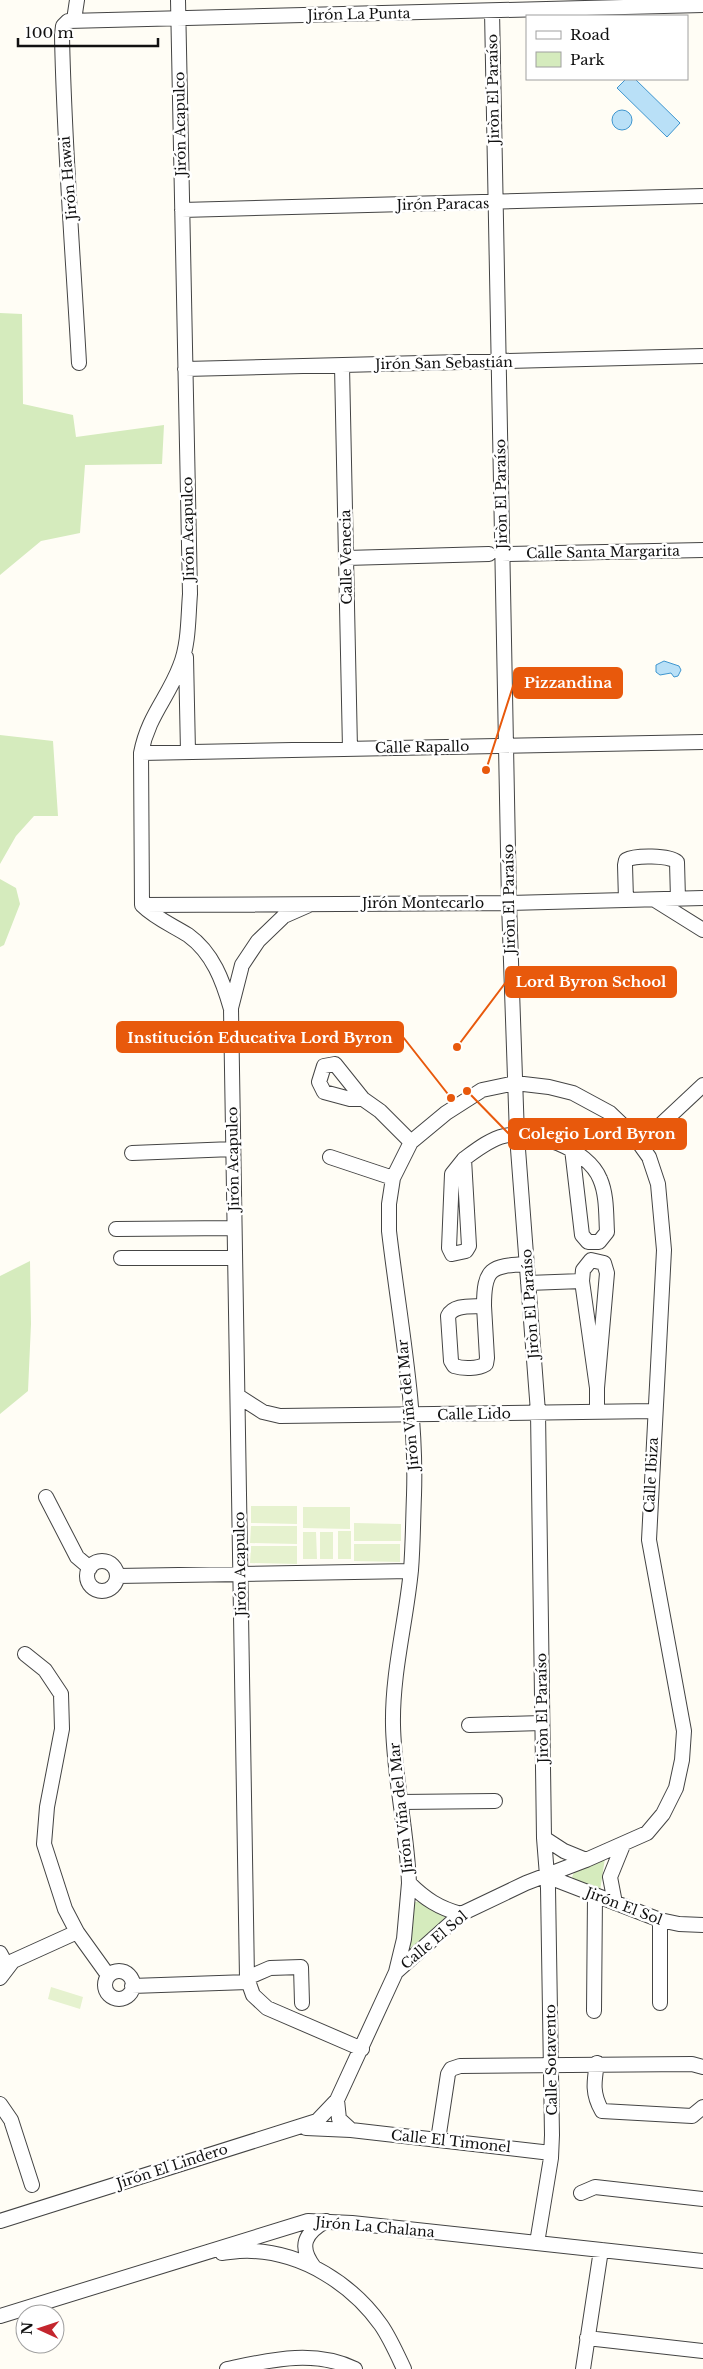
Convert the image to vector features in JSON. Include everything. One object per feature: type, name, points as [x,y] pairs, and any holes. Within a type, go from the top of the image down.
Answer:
[{"type":"street","name":"Jirón Hawai","points":[[77,0],[74,20],[65,23],[62,35],[64,128],[70,185],[80,363]]},
{"type":"street","name":"Jirón Acapulco","points":[[178,0],[190,594],[186,644],[180,667],[145,733],[141,753],[142,905],[150,913],[190,936],[208,956],[221,977],[231,1009]]},
{"type":"street","name":"Jirón La Punta","points":[[74,20],[178,18],[359,7],[492,11],[609,4],[703,5]]},
{"type":"street","name":"Jiròn El Paraíso","points":[[492,11],[498,362],[496,554],[506,746],[517,1136],[538,1412],[546,1876]]},
{"type":"street","name":"Jirón Paracas","points":[[182,210],[703,196]]},
{"type":"street","name":"Jirón San Sebastián","points":[[185,369],[703,356]]},
{"type":"street","name":"Calle Venecia","points":[[342,366],[350,749]]},
{"type":"street","name":"Calle Santa Margarita","points":[[346,558],[703,550]]},
{"type":"street","points":[[186,644],[188,752]]},
{"type":"street","name":"Calle Rapallo","points":[[141,753],[703,742]]},
{"type":"street","points":[[626,900],[625,865],[626,860],[634,857],[667,857],[677,862],[678,899]]},
{"type":"street","name":"Jirón Montecarlo","points":[[142,905],[509,903],[703,898]]},
{"type":"street","points":[[654,900],[703,930]]},
{"type":"street","name":"Jirón Acapulco","points":[[248,1980],[231,1009],[242,965],[258,941],[284,916],[313,904]]},
{"type":"street","name":"Jirón Viña del Mar","points":[[396,1972],[404,1939],[409,1883],[408,1850],[393,1724],[401,1637],[410,1571],[414,1473],[411,1415],[389,1231],[388,1204],[392,1178],[412,1142],[446,1112],[482,1090],[515,1083]]},
{"type":"street","name":"Calle Ibiza","points":[[515,1083],[549,1087],[589,1100],[610,1113],[640,1144],[649,1157],[658,1184],[664,1250],[648,1540],[684,1731],[682,1760],[676,1788],[662,1814],[647,1833],[623,1845],[546,1876]]},
{"type":"street","points":[[640,1144],[703,1085]]},
{"type":"street","points":[[363,1099],[380,1111],[412,1142]]},
{"type":"street","points":[[464,1159],[468,1246],[466,1251],[452,1254],[448,1248],[452,1174],[464,1159],[504,1136],[517,1136],[557,1143],[572,1149],[593,1167],[600,1177],[603,1188],[607,1232],[599,1242],[588,1242],[582,1235],[572,1149]]},
{"type":"street","points":[[132,1153],[233,1149]]},
{"type":"street","points":[[330,1157],[392,1178]]},
{"type":"street","points":[[116,1229],[234,1228]]},
{"type":"street","points":[[120,1258],[235,1258]]},
{"type":"street","points":[[597,1388],[582,1281],[586,1264],[591,1260],[598,1260],[604,1263],[607,1274],[597,1388],[597,1411]]},
{"type":"street","points":[[484,1306],[456,1308],[448,1316],[451,1360],[454,1366],[474,1367],[486,1364],[488,1358],[484,1289],[491,1271],[501,1265],[526,1264]]},
{"type":"street","points":[[528,1283],[582,1281]]},
{"type":"street","name":"Calle Lido","points":[[238,1396],[259,1410],[273,1415],[655,1411]]},
{"type":"street","points":[[46,1497],[77,1556],[90,1568]]},
{"type":"street","points":[[97,1562],[106,1562],[114,1568],[116,1576],[110,1588],[97,1591],[88,1581],[90,1568],[97,1562]]},
{"type":"street","points":[[116,1576],[410,1571]]},
{"type":"street","points":[[25,1654],[44,1670],[61,1694],[62,1729],[47,1807],[44,1844],[64,1909],[77,1932],[110,1974]]},
{"type":"street","points":[[470,1725],[542,1723]]},
{"type":"street","points":[[401,1802],[495,1800]]},
{"type":"street","points":[[544,1838],[564,1851],[586,1860]]},
{"type":"street","points":[[615,1903],[610,1877],[623,1845]]},
{"type":"street","name":"Jirón El Sol","points":[[546,1876],[660,1920],[679,1924],[703,1924]]},
{"type":"street","name":"Calle El Sol","points":[[337,2100],[396,1972],[460,1914],[526,1883],[546,1876]]},
{"type":"street","name":"Calle Sotavento","points":[[537,2243],[551,2152],[548,1888],[546,1876]]},
{"type":"street","name":"Jirón Viña del Mar","points":[[409,1883],[423,1898],[440,1908],[460,1914]]},
{"type":"street","points":[[594,2011],[596,1895]]},
{"type":"street","points":[[660,1920],[660,2003]]},
{"type":"street","points":[[4,1972],[13,1961],[77,1932]]},
{"type":"street","points":[[0,1953],[4,1972]]},
{"type":"street","points":[[132,1986],[248,1980],[270,1968],[301,1967],[302,2004]]},
{"type":"street","points":[[125,1972],[129,1976],[132,1986],[127,1995],[117,1998],[112,1997],[105,1984],[110,1974],[125,1972]]},
{"type":"street","points":[[248,1980],[256,1999],[271,2011],[362,2049]]},
{"type":"street","points":[[597,2064],[594,2084],[595,2098],[602,2111],[692,2116],[703,2107]]},
{"type":"street","points":[[438,2140],[448,2074],[451,2069],[460,2066],[692,2064],[703,2067]]},
{"type":"street","points":[[337,2100],[339,2119],[350,2130]]},
{"type":"street","name":"Jirón El Lindero","points":[[0,2221],[317,2121],[337,2100]]},
{"type":"street","points":[[0,2104],[11,2120],[32,2185]]},
{"type":"street","name":"Calle El Timonel","points":[[298,2127],[350,2130],[551,2152]]},
{"type":"street","points":[[581,2193],[595,2187],[703,2199]]},
{"type":"street","points":[[314,2267],[306,2256],[305,2242],[312,2229],[326,2221]]},
{"type":"street","name":"Jirón La Chalana","points":[[0,2316],[204,2254],[296,2223],[326,2221],[703,2261]]},
{"type":"street","points":[[584,2369],[601,2250]]},
{"type":"street","points":[[204,2254],[253,2251],[281,2255],[314,2267],[337,2281],[367,2308],[394,2347],[404,2369]]},
{"type":"street","points":[[588,2338],[703,2351]]},
{"type":"street","points":[[389,2369],[395,2356],[394,2347]]},
{"type":"street","points":[[227,2369],[277,2358],[301,2357],[326,2359],[355,2369]]},
{"type":"green space","points":[[0,313],[22,314],[23,404],[73,415],[76,437],[164,425],[162,464],[85,465],[80,533],[41,541],[0,575]]},
{"type":"green space","points":[[0,735],[53,741],[58,816],[34,816],[16,836],[0,864]]},
{"type":"green space","points":[[0,879],[16,888],[20,904],[4,945],[0,947]]},
{"type":"green space","points":[[30,1261],[31,1324],[28,1391],[0,1414],[0,1276]]},
{"type":"green space","points":[[251,1506],[297,1506],[297,1524],[251,1523]]},
{"type":"green space","points":[[303,1507],[350,1507],[350,1529],[303,1528]]},
{"type":"green space","points":[[354,1523],[401,1524],[401,1541],[354,1541]]},
{"type":"green space","points":[[251,1526],[297,1526],[297,1544],[250,1543]]},
{"type":"green space","points":[[338,1531],[351,1531],[351,1559],[338,1559]]},
{"type":"green space","points":[[303,1532],[316,1532],[317,1559],[303,1559]]},
{"type":"green space","points":[[320,1532],[333,1532],[333,1559],[320,1559]]},
{"type":"green space","points":[[354,1544],[400,1544],[400,1562],[354,1561]]},
{"type":"green space","points":[[251,1546],[297,1546],[297,1564],[250,1563]]},
{"type":"green space","points":[[605,1858],[600,1891],[576,1881],[572,1877],[576,1868]]},
{"type":"green space","points":[[421,1901],[446,1913],[446,1919],[407,1953],[415,1902]]},
{"type":"green space","points":[[51,1987],[83,1997],[80,2009],[48,1999]]},
{"type":"water","points":[[625,80],[636,80],[680,123],[667,137],[617,88]]},
{"type":"water","points":[[622,110],[629,113],[632,120],[629,127],[622,130],[615,127],[612,120],[615,113]]},
{"type":"water","points":[[664,661],[679,666],[681,670],[678,676],[674,677],[671,673],[660,675],[656,672],[656,665]]},
{"type":"place","name":"Pizzandina","points":[[486,770]]},
{"type":"place","name":"Lord Byron School","points":[[457,1047]]},
{"type":"place","name":"Colegio Lord Byron","points":[[467,1091]]},
{"type":"place","name":"Institución Educativa Lord Byron","points":[[451,1098]]}]
